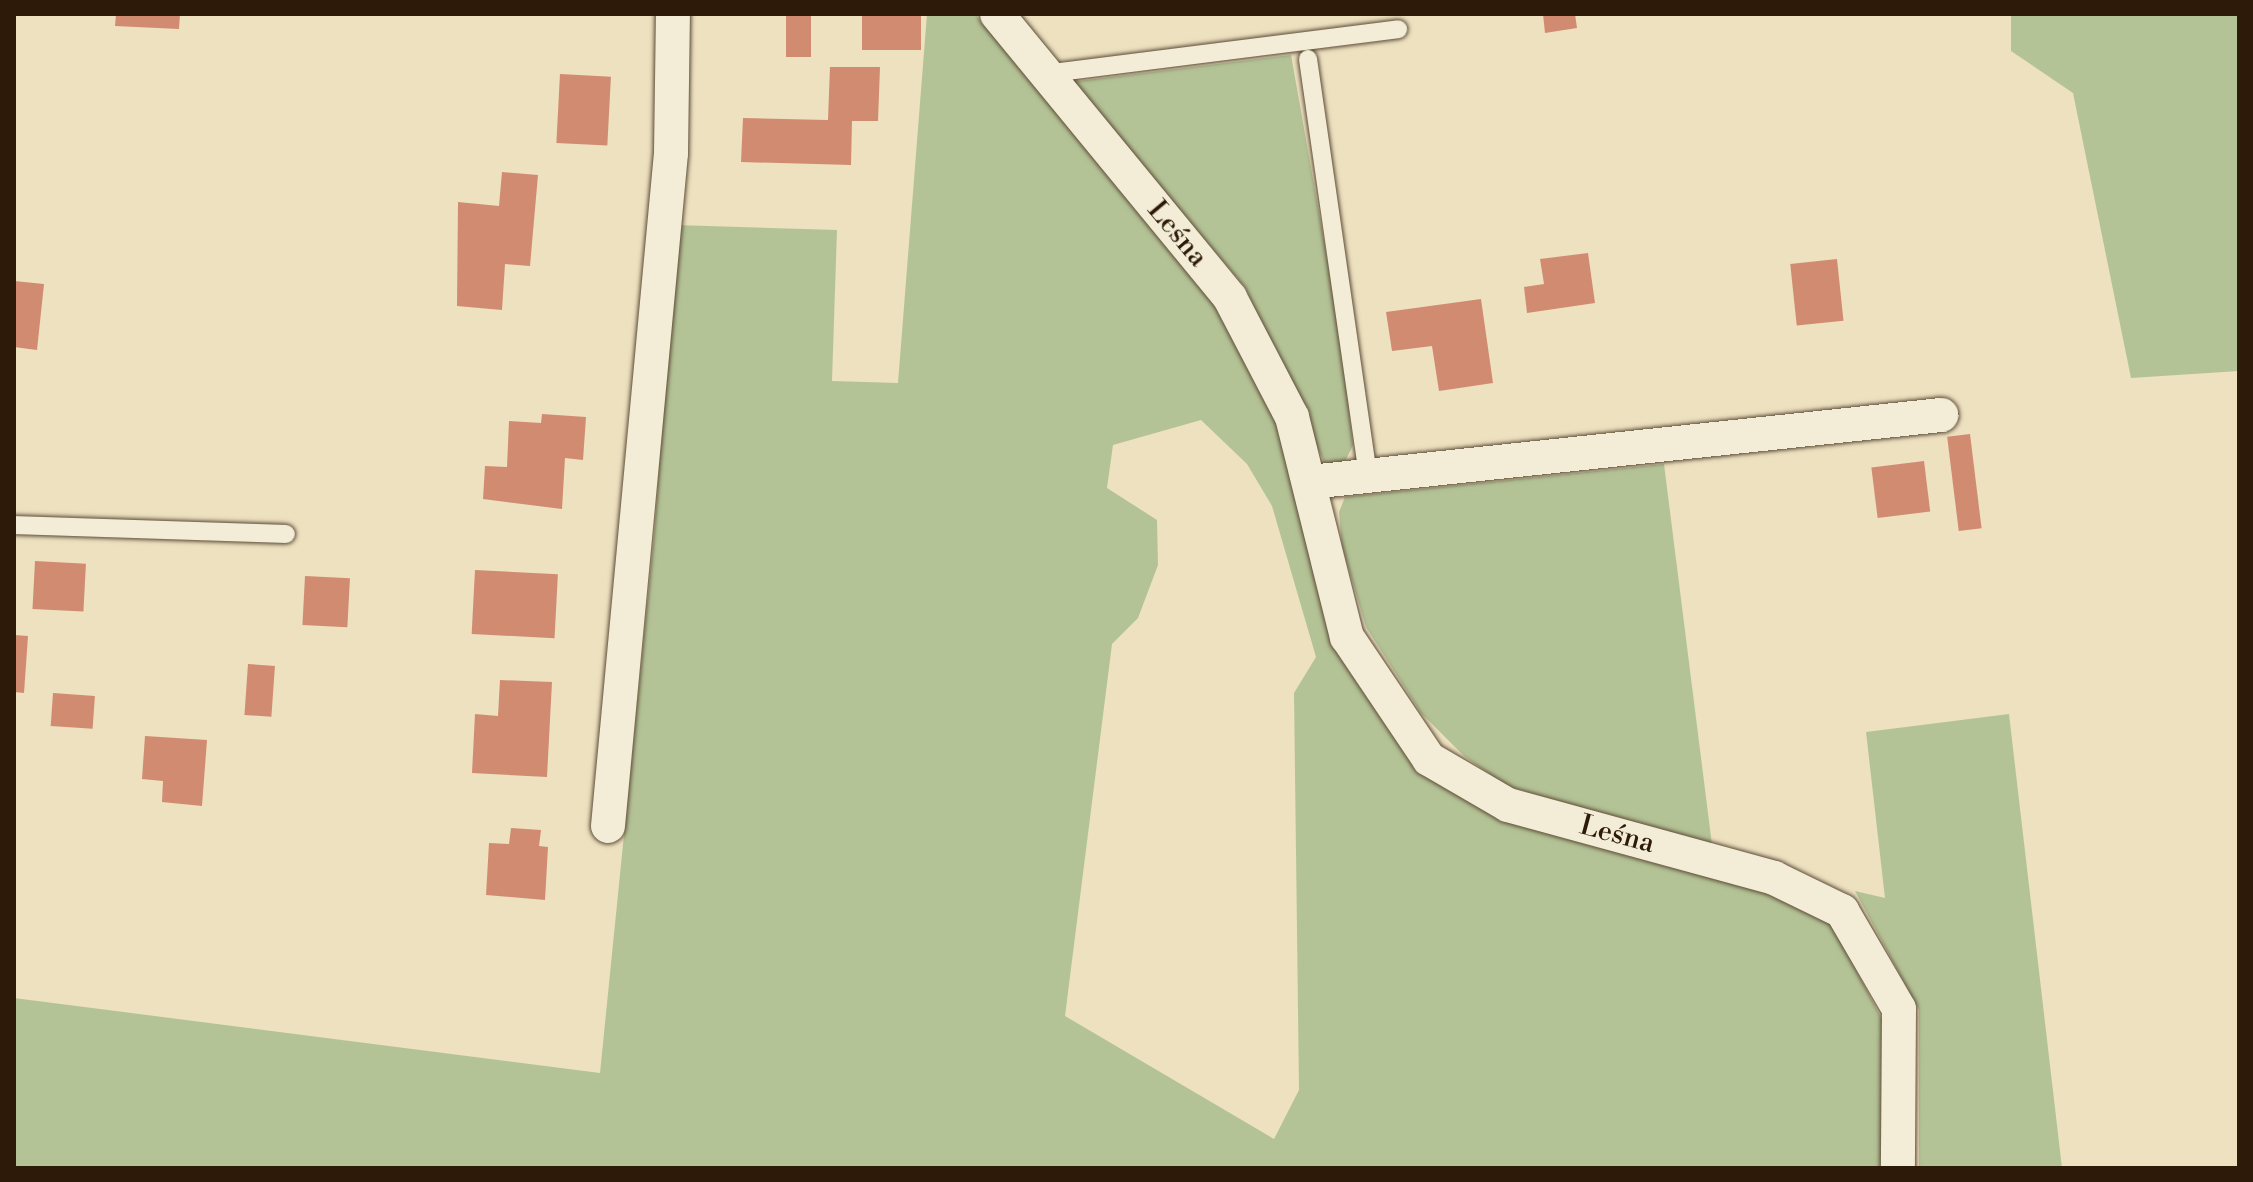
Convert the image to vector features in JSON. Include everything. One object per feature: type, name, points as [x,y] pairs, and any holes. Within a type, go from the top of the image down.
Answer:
[{"type":"street","points":[[608,826],[671,153],[673,14]]},
{"type":"street","name":"Leśna","points":[[997,14],[1230,298],[1292,417],[1347,637],[1429,759],[1508,805],[1774,878],[1842,911],[1899,1009],[1898,1168]]},
{"type":"street","points":[[1310,482],[1941,415]]},
{"type":"lane","points":[[1044,74],[1398,29]]},
{"type":"lane","points":[[1308,59],[1368,476]]},
{"type":"lane","points":[[14,525],[286,534]]},
{"type":"green space","points":[[927,14],[975,14],[1221,313],[1276,411],[1300,497],[1422,773],[1769,890],[1830,920],[1886,1027],[1882,1168],[14,1168],[14,998],[600,1073],[655,527],[675,225],[837,230],[832,381],[898,383]],"holes":[[[1201,420],[1247,464],[1272,506],[1316,657],[1294,693],[1299,1090],[1274,1139],[1065,1016],[1112,644],[1138,618],[1158,565],[1157,520],[1107,488],[1113,445]]]},
{"type":"green space","points":[[2011,14],[2239,14],[2239,371],[2131,378],[2073,93],[2011,51]]},
{"type":"green space","points":[[1291,55],[1340,331],[1353,445],[1340,472],[1325,464],[1245,287],[1071,82]]},
{"type":"green space","points":[[1664,464],[1712,845],[1507,786],[1464,756],[1421,713],[1366,627],[1342,546],[1339,512],[1345,497]]},
{"type":"green space","points":[[2009,714],[2062,1168],[1919,1168],[1919,1010],[1855,891],[1885,898],[1866,732]]},
{"type":"building","points":[[116,14],[180,14],[179,29],[115,26]]},
{"type":"building","points":[[786,14],[811,14],[811,57],[786,57]]},
{"type":"building","points":[[862,14],[921,14],[921,50],[862,50]]},
{"type":"building","points":[[1543,14],[1575,14],[1577,28],[1545,33]]},
{"type":"building","points":[[830,67],[880,67],[878,121],[852,121],[851,165],[741,162],[743,118],[828,120]]},
{"type":"building","points":[[560,74],[611,77],[607,146],[556,143]]},
{"type":"building","points":[[502,172],[538,175],[530,266],[505,264],[502,310],[457,306],[458,202],[499,206]]},
{"type":"building","points":[[1588,253],[1595,303],[1527,313],[1524,287],[1544,284],[1540,259]]},
{"type":"building","points":[[1837,259],[1843,321],[1797,326],[1790,264]]},
{"type":"building","points":[[14,281],[44,284],[37,350],[14,347]]},
{"type":"building","points":[[1481,299],[1493,383],[1439,391],[1432,346],[1392,351],[1386,312]]},
{"type":"building","points":[[542,414],[586,417],[583,460],[565,458],[562,509],[483,499],[485,466],[507,467],[509,421],[541,423]]},
{"type":"building","points":[[1970,434],[1982,528],[1959,531],[1947,437]]},
{"type":"building","points":[[1924,461],[1930,512],[1878,518],[1871,467]]},
{"type":"building","points":[[35,561],[86,564],[83,612],[32,609]]},
{"type":"building","points":[[475,570],[558,574],[555,638],[472,634]]},
{"type":"building","points":[[305,576],[350,578],[347,627],[302,625]]},
{"type":"building","points":[[14,635],[28,636],[24,693],[14,692]]},
{"type":"building","points":[[248,664],[275,666],[271,717],[244,715]]},
{"type":"building","points":[[500,680],[552,682],[547,777],[472,773],[475,714],[498,716]]},
{"type":"building","points":[[53,693],[95,696],[93,729],[51,726]]},
{"type":"building","points":[[145,736],[207,740],[202,806],[162,802],[163,781],[142,779]]},
{"type":"building","points":[[511,828],[541,830],[539,846],[548,847],[545,900],[486,895],[489,843],[509,844]]}]
